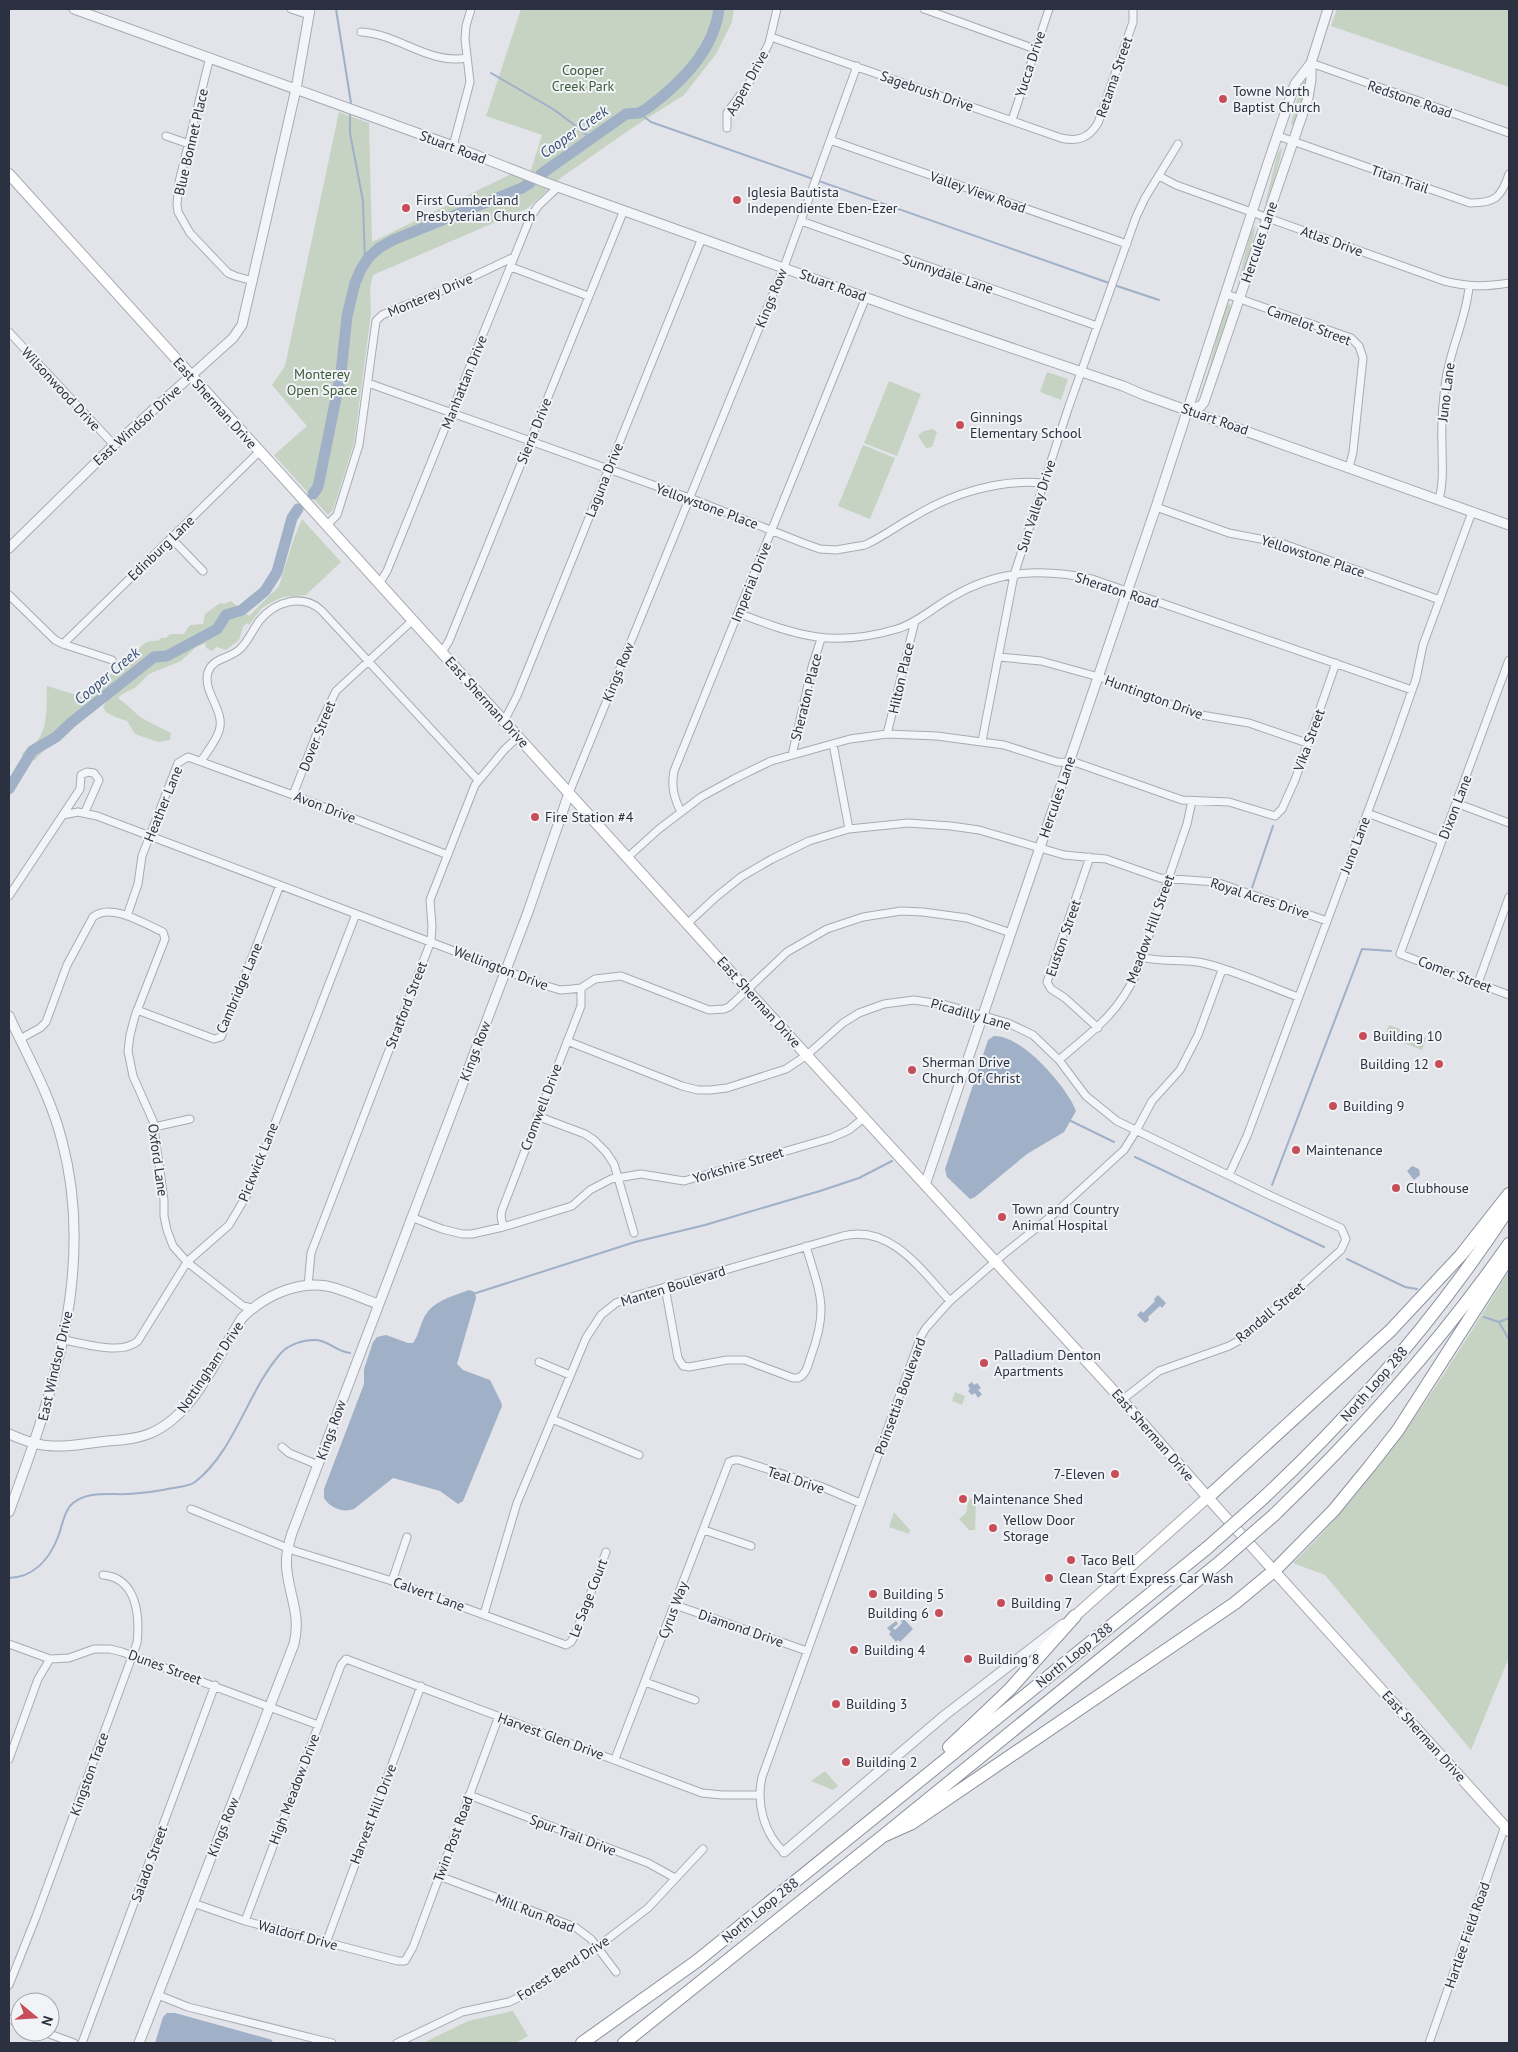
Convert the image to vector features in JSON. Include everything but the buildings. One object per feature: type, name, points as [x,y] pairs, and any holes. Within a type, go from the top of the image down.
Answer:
[{"type":"highway","points":[[1208,1497],[1390,1331],[1461,1254],[1509,1194]]},
{"type":"highway","name":"North Loop 288","points":[[582,2043],[697,1961],[1207,1548],[1260,1501],[1341,1422],[1401,1354],[1467,1269],[1509,1208]]},
{"type":"highway","name":"North Loop 288","points":[[624,2043],[883,1836],[1220,1562],[1274,1515],[1322,1469],[1387,1400],[1446,1330],[1509,1244]]},
{"type":"highway","points":[[883,1836],[912,1823],[1235,1604],[1275,1570],[1334,1510],[1398,1430],[1509,1257]]},
{"type":"highway","points":[[888,1806],[1010,1689],[1076,1616]]},
{"type":"main road","name":"East Sherman Drive","points":[[9,174],[747,990],[1122,1400],[1507,1828]]},
{"type":"main road","points":[[1076,1616],[1208,1497]]},
{"type":"street","name":"Stuart Road","points":[[74,9],[453,146],[558,187],[1188,409],[1509,525]]},
{"type":"street","points":[[291,9],[310,12]]},
{"type":"street","points":[[453,146],[470,82],[466,26],[471,9]]},
{"type":"street","name":"Aspen Drive","points":[[727,128],[727,114],[749,83],[771,37],[777,9]]},
{"type":"street","points":[[924,9],[1035,49]]},
{"type":"street","name":"Yucca Drive","points":[[1012,120],[1049,9]]},
{"type":"street","name":"Retama Street","points":[[1082,138],[1089,135],[1098,123],[1133,22],[1133,9]]},
{"type":"street","name":"Hercules Lane","points":[[1188,409],[1201,406],[1204,402],[1308,98],[1311,63],[1328,9]]},
{"type":"street","name":"East Windsor Drive","points":[[9,548],[114,445],[233,338],[242,325],[296,89],[310,12]]},
{"type":"street","points":[[361,32],[382,34],[444,60],[454,61],[467,58]]},
{"type":"street","name":"Sagebrush Drive","points":[[771,37],[1061,138],[1070,140],[1082,138]]},
{"type":"street","name":"Blue Bonnet Place","points":[[210,57],[179,182],[178,212],[190,233],[228,273],[253,281]]},
{"type":"street","name":"Hercules Lane","points":[[925,1185],[1156,507],[1297,80],[1311,63]]},
{"type":"street","name":"Redstone Road","points":[[1311,63],[1509,134]]},
{"type":"street","name":"Kings Row","points":[[139,2043],[292,1650],[296,1632],[296,1609],[287,1571],[288,1548],[318,1465],[506,970],[569,793],[784,267],[857,66]]},
{"type":"street","points":[[166,136],[189,144]]},
{"type":"street","name":"Titan Trail","points":[[1278,136],[1470,203],[1487,203],[1493,200],[1503,190],[1509,174]]},
{"type":"street","name":"Valley View Road","points":[[830,140],[1126,244]]},
{"type":"street","name":"Sun Valley Drive","points":[[982,740],[1014,575],[1044,483],[1081,371],[1144,198],[1178,144]]},
{"type":"street","name":"Atlas Drive","points":[[1159,176],[1176,185],[1444,281],[1470,287],[1496,286],[1509,283]]},
{"type":"street","name":"Manhattan Drive","points":[[379,584],[387,571],[530,218],[538,206],[558,187]]},
{"type":"street","name":"Sierra Drive","points":[[442,652],[624,210]]},
{"type":"street","name":"Sunnydale Lane","points":[[800,221],[1097,326]]},
{"type":"street","name":"Laguna Drive","points":[[504,721],[520,688],[702,238]]},
{"type":"street","name":"Monterey Drive","points":[[326,525],[337,515],[360,444],[376,321],[382,316],[461,282],[514,256]]},
{"type":"street","points":[[511,267],[588,296]]},
{"type":"street","name":"Juno Lane","points":[[1439,500],[1444,476],[1442,414],[1446,378],[1452,352],[1468,306],[1470,287]]},
{"type":"street","name":"Camelot Street","points":[[1226,294],[1351,338],[1359,346],[1363,358],[1353,452],[1349,468]]},
{"type":"street","name":"Imperial Drive","points":[[681,812],[674,797],[672,780],[674,772],[866,297]]},
{"type":"street","name":"Wilsonwood Drive","points":[[9,332],[114,445]]},
{"type":"street","name":"Yellowstone Place","points":[[368,383],[688,498],[820,549],[853,549],[874,541],[916,515],[954,497],[1001,485],[1044,483]]},
{"type":"street","name":"Edinburg Lane","points":[[63,644],[259,452]]},
{"type":"street","name":"Yellowstone Place","points":[[1156,507],[1229,533],[1281,543],[1440,600]]},
{"type":"street","name":"Juno Lane","points":[[1229,1175],[1246,1136],[1367,813],[1418,673],[1421,651],[1472,512]]},
{"type":"street","points":[[171,538],[204,571]]},
{"type":"street","name":"Sheraton Road","points":[[738,613],[797,634],[821,639],[873,636],[897,629],[915,620],[976,584],[1014,575],[1040,572],[1069,574],[1092,579],[1196,617],[1228,625],[1412,690]]},
{"type":"street","points":[[9,595],[55,640],[112,660]]},
{"type":"street","name":"Heather Lane","points":[[127,916],[138,884],[142,856],[178,763],[188,757],[201,761],[219,732],[220,720],[208,685],[207,675],[209,670],[213,664],[240,650],[262,618],[274,608],[296,600],[316,605],[478,780]]},
{"type":"street","name":"Dover Street","points":[[293,795],[322,720],[336,691],[413,620]]},
{"type":"street","name":"Hilton Place","points":[[886,734],[915,620]]},
{"type":"street","name":"Sheraton Place","points":[[792,754],[812,667],[821,639]]},
{"type":"street","name":"Huntington Drive","points":[[999,657],[1041,662],[1098,677],[1201,715],[1249,723],[1307,743]]},
{"type":"street","name":"Dixon Lane","points":[[1400,954],[1509,660]]},
{"type":"street","name":"Vika Street","points":[[1192,801],[1229,802],[1269,816],[1277,814],[1282,809],[1295,780],[1336,663]]},
{"type":"street","points":[[628,857],[681,812],[702,797],[771,761],[832,744],[886,734],[982,740],[1056,762],[1077,764],[1170,796],[1192,801]]},
{"type":"street","name":"Stratford Street","points":[[308,1286],[311,1253],[431,941],[430,900],[478,780],[518,737]]},
{"type":"street","points":[[832,744],[849,829]]},
{"type":"street","name":"Avon Drive","points":[[201,761],[448,855]]},
{"type":"street","points":[[9,896],[80,789],[81,775],[88,772],[94,773],[99,780],[85,812]]},
{"type":"street","name":"Meadow Hill Street","points":[[1059,1060],[1098,1028],[1122,1000],[1135,976],[1188,824],[1192,801]]},
{"type":"street","points":[[1456,803],[1509,822]]},
{"type":"street","name":"Wellington Drive","points":[[63,815],[85,812],[560,990],[581,988],[594,980],[621,976],[709,1010],[729,1007],[787,952],[827,929],[863,917],[901,911],[924,912],[967,918],[1011,933]]},
{"type":"street","points":[[1367,813],[1442,841]]},
{"type":"street","name":"Royal Acres Drive","points":[[688,923],[716,898],[762,864],[809,841],[849,829],[908,823],[978,830],[1064,855],[1106,859],[1168,879],[1216,882],[1326,921]]},
{"type":"street","name":"Euston Street","points":[[1090,857],[1047,982],[1051,989],[1070,1002],[1098,1028]]},
{"type":"street","name":"Cambridge Lane","points":[[137,1010],[214,1039],[221,1038],[280,885]]},
{"type":"street","points":[[1478,983],[1509,897]]},
{"type":"street","points":[[20,1039],[40,1028],[46,1022],[67,965],[94,917],[105,910],[127,916]]},
{"type":"street","name":"Pickwick Lane","points":[[63,1340],[89,1346],[123,1348],[133,1345],[138,1341],[187,1262],[229,1225],[248,1193],[356,914]]},
{"type":"street","name":"Oxford Lane","points":[[127,916],[163,932],[165,939],[137,1010],[130,1034],[128,1051],[133,1076],[148,1106],[154,1127],[167,1230],[178,1254],[243,1306],[252,1308]]},
{"type":"street","name":"Comer Street","points":[[1400,954],[1509,994]]},
{"type":"street","points":[[1141,957],[1160,961],[1196,962],[1298,997]]},
{"type":"street","name":"Poinsettia Boulevard","points":[[784,1852],[776,1843],[766,1824],[759,1795],[762,1777],[917,1345],[926,1328],[950,1302],[994,1262],[1054,1214],[1118,1156],[1136,1131],[1152,1101],[1175,1077],[1185,1061],[1198,1036],[1222,970]]},
{"type":"street","name":"Cromwell Drive","points":[[503,1227],[502,1210],[537,1116],[582,1006],[581,988]]},
{"type":"street","name":"Picadilly Lane","points":[[567,1041],[682,1086],[698,1090],[727,1088],[786,1069],[807,1055],[843,1023],[859,1013],[884,1004],[924,1001],[946,1005],[1008,1023],[1026,1031],[1059,1060],[1086,1096],[1096,1106],[1117,1121],[1325,1222],[1338,1225],[1344,1231]]},
{"type":"street","name":"East Windsor Drive","points":[[9,1016],[50,1103],[62,1140],[72,1186],[74,1217],[74,1260],[63,1340],[49,1399],[35,1444],[9,1512]]},
{"type":"street","points":[[537,1116],[579,1132],[594,1140],[606,1152],[614,1164],[634,1233]]},
{"type":"street","name":"Yorkshire Street","points":[[411,1217],[462,1234],[472,1234],[503,1227],[572,1206],[590,1190],[603,1182],[641,1174],[684,1181],[831,1138],[849,1130],[865,1117]]},
{"type":"street","points":[[154,1127],[190,1119]]},
{"type":"street","name":"Randall Street","points":[[1122,1400],[1159,1371],[1229,1346],[1249,1333],[1341,1250],[1346,1239],[1344,1231]]},
{"type":"street","name":"Manten Boulevard","points":[[484,1614],[513,1513],[590,1330],[604,1312],[623,1300],[852,1234],[867,1235],[885,1240],[902,1250],[950,1302]]},
{"type":"street","points":[[664,1288],[679,1361],[683,1366],[689,1367],[721,1360],[745,1360],[791,1378],[798,1378],[806,1372],[820,1332],[822,1314],[820,1294],[806,1246]]},
{"type":"street","name":"Nottingham Drive","points":[[9,1434],[35,1444],[77,1445],[132,1439],[150,1434],[170,1422],[191,1402],[242,1318],[252,1308],[272,1295],[295,1287],[337,1288],[378,1304]]},
{"type":"street","points":[[539,1362],[570,1375]]},
{"type":"street","points":[[552,1419],[639,1455]]},
{"type":"street","points":[[282,1447],[318,1465]]},
{"type":"street","name":"Teal Drive","points":[[732,1461],[739,1460],[820,1486],[860,1503]]},
{"type":"street","name":"Cyrus Way","points":[[615,1760],[727,1466],[732,1461]]},
{"type":"street","name":"Calvert Lane","points":[[191,1509],[288,1548],[392,1581],[564,1644],[569,1644]]},
{"type":"street","points":[[704,1530],[751,1546]]},
{"type":"street","points":[[392,1581],[407,1537]]},
{"type":"street","name":"Le Sage Court","points":[[569,1644],[575,1635],[606,1552]]},
{"type":"street","name":"Kingston Trace","points":[[9,1986],[133,1655],[139,1632],[139,1617],[134,1598],[125,1584],[111,1575],[103,1574]]},
{"type":"street","name":"Diamond Drive","points":[[675,1605],[807,1651]]},
{"type":"street","points":[[784,1852],[945,1715],[1042,1638],[1076,1616]]},
{"type":"street","name":"Dunes Street","points":[[9,1644],[50,1659],[69,1658],[94,1649],[110,1649],[133,1655],[318,1725]]},
{"type":"street","points":[[9,1759],[38,1679],[50,1659]]},
{"type":"street","name":"Harvest Glen Drive","points":[[346,1659],[702,1793],[716,1795],[759,1795]]},
{"type":"street","name":"High Meadow Drive","points":[[245,1921],[341,1665],[346,1659]]},
{"type":"street","points":[[645,1682],[695,1700]]},
{"type":"street","name":"Salado Street","points":[[82,2043],[216,1685]]},
{"type":"street","name":"Harvest Hill Drive","points":[[326,1943],[421,1686]]},
{"type":"street","name":"Twin Post Road","points":[[405,1961],[413,1947],[499,1716]]},
{"type":"street","name":"Spur Trail Drive","points":[[469,1795],[648,1863],[675,1878]]},
{"type":"street","name":"Hartlee Field Road","points":[[1429,2043],[1507,1828]]},
{"type":"street","name":"Forest Bend Drive","points":[[397,2043],[462,2012],[516,1999],[598,1947],[648,1908],[703,1849]]},
{"type":"street","name":"Mill Run Road","points":[[439,1876],[569,1924],[586,1934],[616,1972]]},
{"type":"street","name":"Waldorf Drive","points":[[193,1903],[245,1921],[398,1961],[405,1961]]},
{"type":"street","points":[[158,1995],[188,2007],[332,2043]]},
{"type":"street","points":[[60,2038],[74,2043]]},
{"type":"green space","points":[[521,9],[734,9],[732,22],[716,54],[684,95],[632,128],[562,177],[528,208],[373,275],[370,288],[371,313],[354,443],[333,510],[328,515],[274,455],[307,426],[272,385],[285,366],[339,112],[369,123],[372,242],[511,174],[531,170],[542,135],[486,116]]},
{"type":"green space","points":[[1337,9],[1509,9],[1509,87],[1331,26]]},
{"type":"green space","points":[[1306,73],[1308,83],[1293,126],[1291,124],[1301,83]]},
{"type":"green space","points":[[1282,146],[1275,176],[1265,204],[1277,155]]},
{"type":"green space","points":[[1255,226],[1249,256],[1238,283],[1250,234]]},
{"type":"green space","points":[[1230,303],[1231,309],[1214,369],[1201,398],[1201,392],[1222,317],[1225,308]]},
{"type":"green space","points":[[1047,372],[1068,379],[1061,400],[1040,392]]},
{"type":"green space","points":[[889,381],[921,394],[897,456],[864,443]]},
{"type":"green space","points":[[933,429],[937,432],[932,447],[926,448],[918,436],[923,431]]},
{"type":"green space","points":[[863,445],[895,458],[870,519],[838,506]]},
{"type":"green space","points":[[302,519],[341,562],[306,595],[283,597],[262,608],[249,625],[247,623],[243,627],[239,640],[226,650],[216,647],[213,651],[206,648],[205,643],[195,648],[181,661],[149,674],[136,687],[119,696],[119,699],[140,717],[171,733],[170,740],[158,742],[135,734],[127,721],[106,712],[103,707],[106,702],[103,696],[51,735],[50,744],[35,760],[24,760],[22,754],[37,741],[43,729],[46,714],[47,686],[86,698],[107,682],[108,676],[118,670],[122,663],[132,660],[145,643],[158,641],[170,634],[184,634],[190,625],[203,624],[205,614],[220,603],[224,604],[231,601],[249,616],[279,586]]},
{"type":"green space","points":[[1389,1025],[1426,1038],[1422,1050],[1385,1036]]},
{"type":"green space","points":[[1509,1271],[1509,1657],[1471,1750],[1325,1575],[1293,1563],[1355,1496],[1410,1424],[1461,1348]]},
{"type":"green space","points":[[955,1392],[965,1396],[962,1405],[952,1401]]},
{"type":"green space","points":[[969,1498],[976,1501],[975,1530],[969,1530],[959,1519],[966,1513]]},
{"type":"green space","points":[[894,1512],[910,1530],[909,1534],[889,1527]]},
{"type":"green space","points":[[825,1771],[838,1786],[833,1790],[811,1781]]},
{"type":"green space","points":[[513,2011],[528,2036],[516,2043],[423,2043],[468,2021]]},
{"type":"water","points":[[994,1036],[1005,1038],[1030,1053],[1053,1076],[1076,1111],[1064,1132],[1027,1154],[975,1197],[970,1199],[947,1177],[945,1169],[988,1040]]},
{"type":"water","points":[[1412,1166],[1419,1169],[1420,1175],[1414,1180],[1407,1171]]},
{"type":"water","points":[[469,1290],[475,1292],[476,1298],[457,1364],[463,1370],[490,1380],[502,1406],[463,1501],[458,1504],[440,1491],[393,1478],[354,1509],[341,1510],[333,1507],[324,1498],[324,1489],[364,1384],[364,1369],[373,1342],[377,1337],[386,1335],[413,1343],[423,1320],[431,1308],[442,1300]]},
{"type":"water","points":[[1158,1295],[1166,1303],[1148,1317],[1149,1320],[1145,1323],[1137,1315],[1141,1311],[1143,1313],[1155,1301],[1154,1299]]},
{"type":"water","points":[[972,1382],[974,1385],[977,1383],[981,1388],[978,1390],[982,1394],[978,1398],[975,1393],[972,1395],[968,1391],[970,1389],[968,1385]]},
{"type":"water","points":[[904,1619],[913,1629],[900,1642],[898,1640],[896,1642],[889,1634],[891,1632],[887,1628],[896,1621],[898,1624],[893,1628],[895,1630]]},
{"type":"water","points":[[167,2013],[175,2013],[269,2039],[273,2043],[155,2043],[163,2017]]},
{"type":"waterway","points":[[336,9],[351,103]]},
{"type":"waterway","name":"Cooper Creek","points":[[541,174],[626,114],[639,113],[671,89],[693,66],[702,53],[716,24],[719,9]]},
{"type":"waterway","points":[[491,73],[553,109],[576,126]]},
{"type":"waterway","points":[[639,113],[651,122],[1109,283]]},
{"type":"waterway","points":[[350,115],[350,133],[363,201],[365,263]]},
{"type":"waterway","points":[[580,130],[591,138]]},
{"type":"waterway","name":"Cooper Creek","points":[[313,494],[318,487],[341,373],[347,316],[355,283],[369,257],[379,248],[393,240],[522,188],[530,183]]},
{"type":"waterway","points":[[1114,285],[1159,300]]},
{"type":"waterway","name":"Cooper Creek","points":[[9,789],[32,751],[56,737],[72,722],[154,657],[167,656],[217,629],[226,615],[242,610],[265,591],[277,572],[292,518],[298,509]]},
{"type":"waterway","points":[[1252,888],[1273,826]]},
{"type":"waterway","points":[[1272,1185],[1362,949],[1391,951]]},
{"type":"waterway","points":[[1071,1121],[1114,1142]]},
{"type":"waterway","points":[[1135,1157],[1324,1247]]},
{"type":"waterway","points":[[476,1293],[635,1242],[705,1225],[820,1191],[859,1178],[892,1161]]},
{"type":"waterway","points":[[1347,1259],[1405,1287],[1417,1289]]},
{"type":"waterway","points":[[1484,1317],[1499,1322],[1509,1340]]},
{"type":"waterway","points":[[1499,1322],[1509,1318]]},
{"type":"waterway","points":[[9,1578],[18,1577],[33,1571],[45,1560],[54,1545],[64,1517],[70,1506],[76,1501],[90,1495],[151,1492],[185,1486],[195,1482],[221,1454],[269,1368],[288,1347],[301,1342],[316,1340],[350,1353]]},
{"type":"place","name":"Towne North Baptist Church","points":[[1223,99]]},
{"type":"place","name":"Iglesia Bautista Independiente Eben-Ezer","points":[[737,200]]},
{"type":"place","name":"First Cumberland Presbyterian Church","points":[[406,208]]},
{"type":"place","name":"Ginnings Elementary School","points":[[960,425]]},
{"type":"place","name":"Fire Station #4","points":[[535,817]]},
{"type":"place","name":"Building 10","points":[[1363,1036]]},
{"type":"place","name":"Building 12","points":[[1439,1064]]},
{"type":"place","name":"Sherman Drive Church Of Christ","points":[[912,1070]]},
{"type":"place","name":"Building 9","points":[[1333,1106]]},
{"type":"place","name":"Maintenance","points":[[1296,1150]]},
{"type":"place","name":"Clubhouse","points":[[1396,1188]]},
{"type":"place","name":"Town and Country Animal Hospital","points":[[1002,1217]]},
{"type":"place","name":"Palladium Denton Apartments","points":[[984,1363]]},
{"type":"place","name":"7-Eleven","points":[[1115,1474]]},
{"type":"place","name":"Maintenance Shed","points":[[963,1499]]},
{"type":"place","name":"Yellow Door Storage","points":[[993,1528]]},
{"type":"place","name":"Taco Bell","points":[[1071,1560]]},
{"type":"place","name":"Clean Start Express Car Wash","points":[[1049,1578]]},
{"type":"place","name":"Building 5","points":[[873,1594]]},
{"type":"place","name":"Building 7","points":[[1001,1603]]},
{"type":"place","name":"Building 6","points":[[939,1613]]},
{"type":"place","name":"Building 4","points":[[854,1650]]},
{"type":"place","name":"Building 8","points":[[968,1659]]},
{"type":"place","name":"Building 3","points":[[836,1704]]},
{"type":"place","name":"Building 2","points":[[846,1762]]},
{"type":"park label","name":"Cooper Creek Park","points":[[583,78]]},
{"type":"park label","name":"Monterey Open Space","points":[[322,382]]}]
